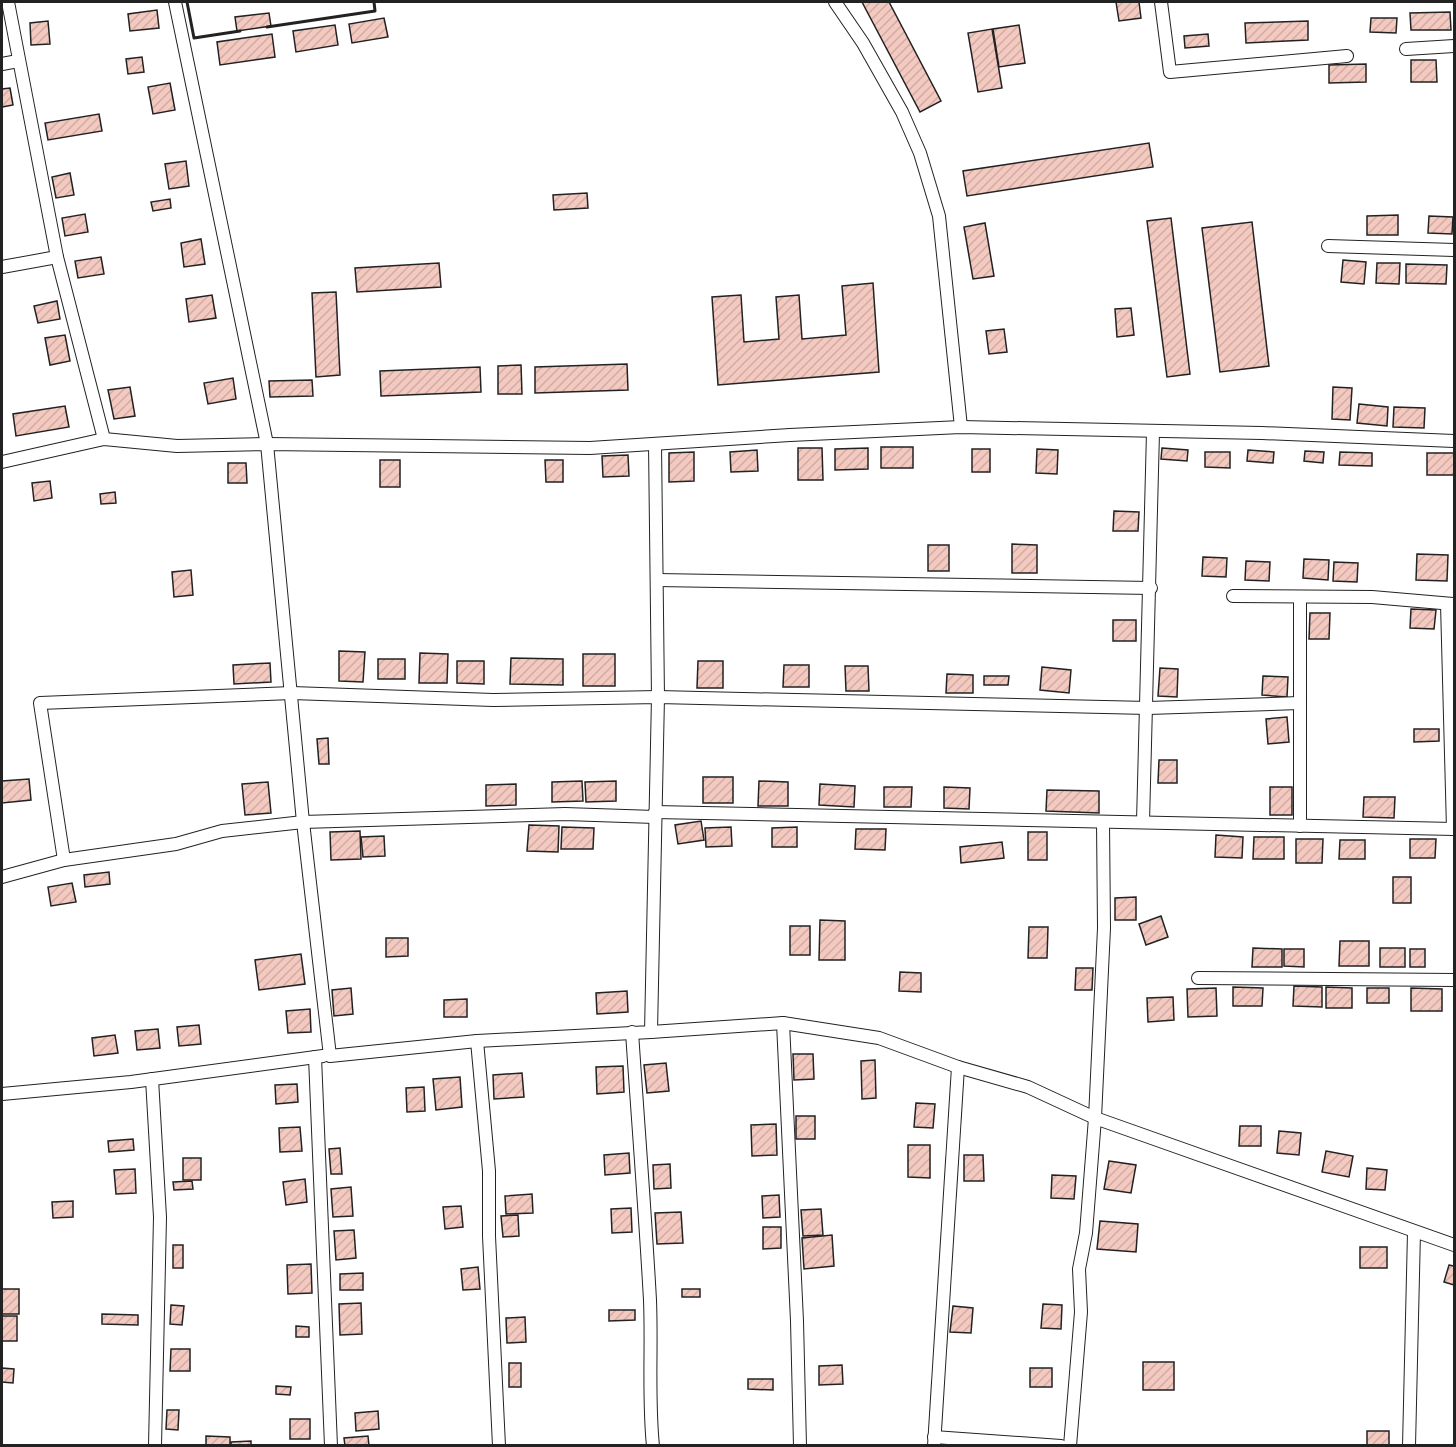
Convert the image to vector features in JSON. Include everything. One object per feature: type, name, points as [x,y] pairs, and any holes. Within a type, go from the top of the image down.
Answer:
[{"type":"street","points":[[8,2],[57,257],[104,439]]},
{"type":"street","points":[[175,2],[267,444],[303,822],[330,1056]]},
{"type":"street","points":[[835,2],[863,43],[902,112],[920,153],[936,205],[961,427]]},
{"type":"street","points":[[1161,2],[1170,72],[1347,56]]},
{"type":"street","points":[[1406,49],[1455,46]]},
{"type":"street","points":[[2,64],[18,61]]},
{"type":"street","points":[[1328,246],[1455,250]]},
{"type":"street","points":[[2,267],[57,257]]},
{"type":"street","points":[[2,462],[104,439],[177,446],[267,444],[590,448],[961,427],[1455,441]]},
{"type":"street","points":[[1143,822],[1148,708],[1153,432]]},
{"type":"street","points":[[651,1032],[658,697],[655,444]]},
{"type":"street","points":[[657,580],[1151,588]]},
{"type":"street","points":[[2,878],[64,861],[176,844],[222,831],[303,822],[565,814],[655,814],[1454,829],[1451,604],[1371,597],[1233,596]]},
{"type":"street","points":[[1300,597],[1300,826]]},
{"type":"street","points":[[64,861],[40,703],[292,693],[493,700],[658,697],[1148,708],[1300,703]]},
{"type":"street","points":[[1070,1446],[1081,1311],[1079,1269],[1086,1233],[1095,1118],[1104,928],[1103,822]]},
{"type":"street","points":[[1198,978],[1455,980]]},
{"type":"street","points":[[783,1023],[797,1321],[800,1446]]},
{"type":"street","points":[[2,1094],[152,1079],[315,1057],[477,1041],[783,1023],[879,1038],[958,1067],[1028,1087],[1095,1118],[1455,1245]]},
{"type":"street","points":[[632,1032],[650,1300],[652,1348],[649,1406],[653,1446]]},
{"type":"street","points":[[477,1041],[489,1171],[489,1236],[499,1446]]},
{"type":"street","points":[[315,1057],[331,1446]]},
{"type":"street","points":[[958,1067],[934,1441],[1061,1446]]},
{"type":"street","points":[[152,1079],[160,1217],[155,1446]]},
{"type":"street","points":[[1409,1446],[1414,1232]]},
{"type":"building","points":[[862,2],[889,2],[941,101],[920,112]]},
{"type":"building","points":[[1116,2],[1139,2],[1141,18],[1119,21]]},
{"type":"building","points":[[157,10],[159,28],[130,31],[128,14]]},
{"type":"building","points":[[1450,12],[1451,30],[1411,30],[1410,13]]},
{"type":"building","points":[[269,13],[271,26],[237,31],[235,17]]},
{"type":"building","points":[[384,18],[388,37],[352,43],[349,24]]},
{"type":"building","points":[[1371,18],[1397,18],[1396,33],[1370,32]]},
{"type":"building","points":[[48,21],[50,44],[31,45],[30,23]]},
{"type":"building","points":[[1308,21],[1308,40],[1246,43],[1245,23]]},
{"type":"building","points":[[335,25],[338,45],[296,52],[293,31]]},
{"type":"building","points":[[1019,25],[1025,63],[999,67],[993,29]]},
{"type":"building","points":[[992,29],[1002,88],[978,92],[968,33]]},
{"type":"building","points":[[272,34],[275,57],[220,65],[217,42]]},
{"type":"building","points":[[1208,34],[1209,46],[1185,48],[1184,36]]},
{"type":"building","points":[[142,57],[144,72],[128,74],[126,59]]},
{"type":"building","points":[[1411,60],[1436,60],[1437,82],[1411,82]]},
{"type":"building","points":[[1366,64],[1366,82],[1329,83],[1329,65]]},
{"type":"building","points":[[170,83],[175,110],[153,114],[148,87]]},
{"type":"building","points":[[10,88],[13,105],[2,107],[2,89]]},
{"type":"building","points":[[99,114],[102,131],[48,140],[45,123]]},
{"type":"building","points":[[1149,143],[1153,167],[967,196],[963,171]]},
{"type":"building","points":[[186,161],[189,186],[169,189],[165,164]]},
{"type":"building","points":[[70,173],[74,195],[56,198],[52,177]]},
{"type":"building","points":[[587,193],[588,208],[554,210],[553,195]]},
{"type":"building","points":[[170,199],[171,208],[153,211],[151,202]]},
{"type":"building","points":[[85,214],[88,232],[65,236],[62,218]]},
{"type":"building","points":[[1398,215],[1398,235],[1367,235],[1367,216]]},
{"type":"building","points":[[1429,216],[1453,217],[1452,234],[1428,233]]},
{"type":"building","points":[[1171,218],[1190,374],[1167,377],[1147,221]]},
{"type":"building","points":[[1252,222],[1269,366],[1220,372],[1202,228]]},
{"type":"building","points":[[985,223],[994,276],[973,279],[964,227]]},
{"type":"building","points":[[201,239],[205,264],[184,267],[181,243]]},
{"type":"building","points":[[101,257],[104,274],[78,278],[75,261]]},
{"type":"building","points":[[1343,260],[1366,262],[1364,284],[1341,282]]},
{"type":"building","points":[[439,263],[441,287],[357,292],[355,268]]},
{"type":"building","points":[[1377,263],[1400,263],[1399,284],[1376,283]]},
{"type":"building","points":[[1406,264],[1447,265],[1446,284],[1406,283]]},
{"type":"building","points":[[873,283],[879,372],[718,385],[712,297],[741,295],[744,342],[779,339],[776,297],[799,295],[802,339],[846,335],[842,286]]},
{"type":"building","points":[[336,292],[340,375],[316,377],[312,293]]},
{"type":"building","points":[[212,295],[216,318],[189,322],[186,299]]},
{"type":"building","points":[[57,301],[60,319],[38,323],[34,306]]},
{"type":"building","points":[[1131,308],[1134,335],[1117,337],[1115,309]]},
{"type":"building","points":[[1004,329],[1007,352],[989,354],[986,331]]},
{"type":"building","points":[[65,335],[70,361],[50,365],[45,338]]},
{"type":"building","points":[[627,364],[628,390],[535,393],[535,367]]},
{"type":"building","points":[[521,365],[522,394],[498,394],[498,366]]},
{"type":"building","points":[[480,367],[481,392],[381,396],[380,371]]},
{"type":"building","points":[[233,378],[236,399],[208,404],[204,383]]},
{"type":"building","points":[[312,380],[313,396],[270,397],[269,381]]},
{"type":"building","points":[[130,387],[135,416],[114,419],[108,390]]},
{"type":"building","points":[[1333,387],[1352,388],[1350,420],[1332,419]]},
{"type":"building","points":[[1359,404],[1388,407],[1387,426],[1357,423]]},
{"type":"building","points":[[65,406],[69,427],[16,436],[13,414]]},
{"type":"building","points":[[1394,407],[1425,408],[1424,428],[1393,427]]},
{"type":"building","points":[[881,447],[913,447],[913,468],[881,468]]},
{"type":"building","points":[[798,448],[822,448],[823,480],[798,480]]},
{"type":"building","points":[[868,448],[868,469],[835,470],[835,449]]},
{"type":"building","points":[[1162,448],[1188,450],[1187,461],[1161,459]]},
{"type":"building","points":[[972,449],[990,449],[990,472],[972,472]]},
{"type":"building","points":[[1037,449],[1058,450],[1057,474],[1036,473]]},
{"type":"building","points":[[757,450],[758,471],[731,472],[730,452]]},
{"type":"building","points":[[1248,450],[1274,452],[1273,463],[1247,461]]},
{"type":"building","points":[[1305,451],[1324,452],[1323,463],[1304,461]]},
{"type":"building","points":[[694,452],[694,481],[669,482],[669,453]]},
{"type":"building","points":[[1205,452],[1230,452],[1230,468],[1205,467]]},
{"type":"building","points":[[1340,452],[1372,453],[1372,466],[1339,465]]},
{"type":"building","points":[[1427,453],[1454,453],[1454,475],[1427,475]]},
{"type":"building","points":[[628,455],[629,476],[603,477],[602,456]]},
{"type":"building","points":[[380,460],[400,460],[400,487],[380,487]]},
{"type":"building","points":[[545,460],[563,460],[563,482],[546,482]]},
{"type":"building","points":[[228,463],[246,463],[247,483],[228,483]]},
{"type":"building","points":[[50,481],[52,498],[34,501],[32,483]]},
{"type":"building","points":[[115,492],[116,503],[101,504],[100,494]]},
{"type":"building","points":[[1114,511],[1139,512],[1138,531],[1113,531]]},
{"type":"building","points":[[1012,544],[1037,545],[1037,573],[1012,573]]},
{"type":"building","points":[[928,545],[949,545],[949,571],[928,571]]},
{"type":"building","points":[[1417,554],[1448,555],[1447,581],[1416,580]]},
{"type":"building","points":[[1203,557],[1227,558],[1226,577],[1202,576]]},
{"type":"building","points":[[1304,559],[1329,560],[1328,580],[1303,578]]},
{"type":"building","points":[[1246,561],[1270,562],[1269,581],[1245,580]]},
{"type":"building","points":[[1334,562],[1358,563],[1357,582],[1333,581]]},
{"type":"building","points":[[191,570],[193,595],[174,597],[172,572]]},
{"type":"building","points":[[1411,609],[1436,610],[1434,629],[1410,628]]},
{"type":"building","points":[[1310,613],[1330,613],[1329,639],[1309,639]]},
{"type":"building","points":[[1113,620],[1136,620],[1136,641],[1113,641]]},
{"type":"building","points":[[339,651],[365,652],[363,682],[339,681]]},
{"type":"building","points":[[420,653],[448,654],[447,683],[419,683]]},
{"type":"building","points":[[583,654],[615,654],[615,686],[583,686]]},
{"type":"building","points":[[511,658],[563,659],[563,685],[510,684]]},
{"type":"building","points":[[378,659],[405,659],[405,679],[378,679]]},
{"type":"building","points":[[457,661],[484,661],[484,684],[457,683]]},
{"type":"building","points":[[698,661],[723,661],[723,688],[697,688]]},
{"type":"building","points":[[270,663],[271,682],[234,684],[233,665]]},
{"type":"building","points":[[784,665],[809,665],[809,687],[783,687]]},
{"type":"building","points":[[845,666],[868,666],[869,691],[846,691]]},
{"type":"building","points":[[1042,667],[1071,670],[1069,693],[1040,690]]},
{"type":"building","points":[[1160,668],[1178,669],[1177,697],[1158,696]]},
{"type":"building","points":[[947,674],[973,675],[973,693],[946,693]]},
{"type":"building","points":[[984,676],[1009,676],[1008,685],[984,685]]},
{"type":"building","points":[[1263,676],[1288,677],[1287,697],[1262,695]]},
{"type":"building","points":[[1287,717],[1289,742],[1268,744],[1266,719]]},
{"type":"building","points":[[1414,729],[1439,729],[1439,741],[1414,742]]},
{"type":"building","points":[[328,738],[329,764],[319,764],[317,739]]},
{"type":"building","points":[[1159,760],[1177,760],[1177,783],[1158,783]]},
{"type":"building","points":[[703,777],[733,777],[733,803],[703,803]]},
{"type":"building","points":[[29,779],[31,800],[2,803],[2,781]]},
{"type":"building","points":[[582,781],[583,801],[552,802],[552,782]]},
{"type":"building","points":[[616,781],[616,801],[586,802],[585,782]]},
{"type":"building","points":[[759,781],[788,782],[788,806],[758,806]]},
{"type":"building","points":[[268,782],[271,813],[245,815],[242,784]]},
{"type":"building","points":[[516,784],[516,805],[486,806],[486,785]]},
{"type":"building","points":[[820,784],[855,786],[854,807],[819,805]]},
{"type":"building","points":[[884,787],[912,787],[911,807],[884,807]]},
{"type":"building","points":[[944,787],[970,788],[969,809],[944,808]]},
{"type":"building","points":[[1270,787],[1292,787],[1292,815],[1270,815]]},
{"type":"building","points":[[1047,790],[1099,791],[1099,813],[1046,811]]},
{"type":"building","points":[[1364,797],[1395,797],[1394,818],[1363,817]]},
{"type":"building","points":[[701,821],[704,840],[678,844],[675,825]]},
{"type":"building","points":[[529,825],[559,826],[558,852],[527,851]]},
{"type":"building","points":[[562,827],[594,828],[593,849],[561,849]]},
{"type":"building","points":[[731,827],[732,846],[706,847],[705,828]]},
{"type":"building","points":[[797,827],[797,847],[772,847],[772,828]]},
{"type":"building","points":[[856,829],[886,829],[885,850],[855,849]]},
{"type":"building","points":[[360,831],[361,859],[331,860],[330,832]]},
{"type":"building","points":[[1028,832],[1047,832],[1047,860],[1028,860]]},
{"type":"building","points":[[1216,835],[1243,837],[1242,858],[1215,857]]},
{"type":"building","points":[[384,836],[385,856],[363,857],[361,837]]},
{"type":"building","points":[[1254,837],[1284,837],[1284,859],[1253,859]]},
{"type":"building","points":[[1296,839],[1323,839],[1322,863],[1296,863]]},
{"type":"building","points":[[1410,839],[1436,839],[1435,858],[1410,858]]},
{"type":"building","points":[[1340,840],[1365,840],[1365,859],[1339,859]]},
{"type":"building","points":[[1002,842],[1004,858],[961,863],[960,847]]},
{"type":"building","points":[[109,872],[110,884],[85,887],[84,875]]},
{"type":"building","points":[[1393,877],[1411,877],[1411,903],[1393,903]]},
{"type":"building","points":[[72,883],[76,902],[51,906],[48,887]]},
{"type":"building","points":[[1136,897],[1136,920],[1115,920],[1115,898]]},
{"type":"building","points":[[1161,916],[1168,937],[1146,945],[1139,924]]},
{"type":"building","points":[[820,920],[845,921],[845,960],[819,960]]},
{"type":"building","points":[[790,926],[810,926],[810,955],[790,955]]},
{"type":"building","points":[[1029,927],[1048,927],[1047,958],[1028,958]]},
{"type":"building","points":[[386,938],[408,938],[408,956],[386,957]]},
{"type":"building","points":[[1340,941],[1369,941],[1369,966],[1339,966]]},
{"type":"building","points":[[1253,948],[1282,949],[1282,967],[1252,967]]},
{"type":"building","points":[[1380,948],[1405,948],[1405,967],[1380,967]]},
{"type":"building","points":[[1284,949],[1304,949],[1304,967],[1284,966]]},
{"type":"building","points":[[1410,949],[1425,949],[1425,967],[1410,967]]},
{"type":"building","points":[[301,954],[305,984],[259,990],[255,960]]},
{"type":"building","points":[[1076,968],[1093,968],[1092,990],[1075,990]]},
{"type":"building","points":[[900,972],[921,973],[921,992],[899,991]]},
{"type":"building","points":[[1294,986],[1322,987],[1322,1007],[1293,1006]]},
{"type":"building","points":[[1233,987],[1263,988],[1262,1006],[1233,1006]]},
{"type":"building","points":[[1326,987],[1352,988],[1352,1008],[1326,1008]]},
{"type":"building","points":[[351,988],[353,1014],[334,1016],[332,990]]},
{"type":"building","points":[[1216,988],[1217,1016],[1188,1017],[1187,989]]},
{"type":"building","points":[[1367,988],[1389,988],[1389,1003],[1367,1003]]},
{"type":"building","points":[[1411,988],[1442,989],[1442,1011],[1411,1011]]},
{"type":"building","points":[[627,991],[628,1012],[597,1014],[596,993]]},
{"type":"building","points":[[1173,997],[1174,1020],[1148,1022],[1147,998]]},
{"type":"building","points":[[467,999],[467,1017],[444,1017],[444,1000]]},
{"type":"building","points":[[310,1009],[311,1032],[288,1033],[286,1011]]},
{"type":"building","points":[[199,1025],[201,1044],[179,1046],[177,1027]]},
{"type":"building","points":[[158,1029],[160,1048],[137,1050],[135,1031]]},
{"type":"building","points":[[115,1035],[118,1053],[94,1056],[92,1038]]},
{"type":"building","points":[[793,1054],[813,1054],[814,1079],[794,1080]]},
{"type":"building","points":[[875,1060],[876,1098],[862,1099],[861,1061]]},
{"type":"building","points":[[666,1063],[669,1091],[647,1093],[644,1065]]},
{"type":"building","points":[[623,1066],[624,1092],[597,1094],[596,1067]]},
{"type":"building","points":[[522,1073],[524,1097],[494,1099],[493,1075]]},
{"type":"building","points":[[460,1077],[462,1107],[436,1110],[433,1079]]},
{"type":"building","points":[[297,1084],[298,1102],[276,1104],[275,1085]]},
{"type":"building","points":[[424,1087],[425,1111],[407,1112],[406,1088]]},
{"type":"building","points":[[916,1103],[935,1104],[933,1128],[914,1127]]},
{"type":"building","points":[[796,1116],[815,1116],[815,1139],[796,1139]]},
{"type":"building","points":[[776,1124],[777,1155],[752,1156],[751,1125]]},
{"type":"building","points":[[1240,1126],[1261,1126],[1261,1146],[1239,1146]]},
{"type":"building","points":[[300,1127],[302,1151],[280,1152],[279,1128]]},
{"type":"building","points":[[1279,1131],[1301,1133],[1299,1155],[1277,1153]]},
{"type":"building","points":[[133,1139],[134,1150],[109,1152],[108,1141]]},
{"type":"building","points":[[908,1145],[930,1145],[930,1178],[908,1177]]},
{"type":"building","points":[[340,1148],[342,1174],[331,1174],[329,1149]]},
{"type":"building","points":[[1326,1151],[1353,1156],[1349,1177],[1322,1172]]},
{"type":"building","points":[[629,1153],[630,1173],[605,1175],[604,1155]]},
{"type":"building","points":[[964,1155],[983,1155],[984,1181],[964,1181]]},
{"type":"building","points":[[183,1158],[201,1158],[201,1180],[183,1180]]},
{"type":"building","points":[[1109,1161],[1136,1165],[1131,1193],[1104,1189]]},
{"type":"building","points":[[670,1164],[671,1188],[654,1189],[653,1165]]},
{"type":"building","points":[[1367,1168],[1387,1170],[1385,1190],[1366,1189]]},
{"type":"building","points":[[135,1169],[136,1193],[116,1194],[114,1170]]},
{"type":"building","points":[[1052,1175],[1076,1176],[1074,1199],[1051,1198]]},
{"type":"building","points":[[305,1179],[307,1202],[286,1205],[283,1182]]},
{"type":"building","points":[[192,1181],[193,1189],[174,1190],[173,1182]]},
{"type":"building","points":[[351,1187],[353,1216],[333,1217],[331,1189]]},
{"type":"building","points":[[532,1194],[533,1213],[506,1214],[505,1196]]},
{"type":"building","points":[[779,1195],[780,1217],[763,1218],[762,1196]]},
{"type":"building","points":[[73,1201],[73,1217],[53,1218],[52,1202]]},
{"type":"building","points":[[461,1206],[463,1227],[445,1229],[443,1207]]},
{"type":"building","points":[[631,1208],[632,1232],[612,1233],[611,1209]]},
{"type":"building","points":[[821,1209],[823,1235],[803,1236],[801,1210]]},
{"type":"building","points":[[681,1212],[683,1243],[657,1244],[655,1213]]},
{"type":"building","points":[[518,1215],[519,1236],[503,1237],[501,1216]]},
{"type":"building","points":[[1100,1221],[1138,1224],[1136,1252],[1097,1249]]},
{"type":"building","points":[[763,1227],[781,1227],[781,1248],[763,1249]]},
{"type":"building","points":[[354,1230],[356,1258],[336,1260],[334,1231]]},
{"type":"building","points":[[832,1235],[834,1266],[804,1269],[802,1238]]},
{"type":"building","points":[[173,1245],[183,1245],[183,1268],[173,1268]]},
{"type":"building","points":[[1360,1247],[1387,1247],[1387,1268],[1360,1268]]},
{"type":"building","points":[[311,1264],[312,1293],[288,1294],[287,1265]]},
{"type":"building","points":[[1449,1265],[1454,1266],[1454,1285],[1444,1282]]},
{"type":"building","points":[[478,1267],[480,1289],[463,1290],[461,1269]]},
{"type":"building","points":[[363,1273],[363,1290],[340,1290],[340,1274]]},
{"type":"building","points":[[2,1289],[19,1289],[19,1314],[2,1314]]},
{"type":"building","points":[[682,1289],[700,1289],[700,1297],[682,1297]]},
{"type":"building","points":[[361,1303],[362,1334],[340,1335],[339,1304]]},
{"type":"building","points":[[1043,1304],[1062,1305],[1061,1329],[1041,1328]]},
{"type":"building","points":[[171,1305],[184,1306],[182,1325],[170,1324]]},
{"type":"building","points":[[953,1306],[973,1308],[971,1333],[950,1332]]},
{"type":"building","points":[[609,1310],[635,1310],[635,1320],[609,1321]]},
{"type":"building","points":[[102,1314],[138,1315],[138,1325],[102,1324]]},
{"type":"building","points":[[2,1316],[17,1316],[17,1341],[2,1341]]},
{"type":"building","points":[[525,1317],[526,1342],[507,1343],[506,1318]]},
{"type":"building","points":[[296,1326],[309,1327],[309,1337],[296,1337]]},
{"type":"building","points":[[171,1349],[190,1349],[190,1371],[170,1371]]},
{"type":"building","points":[[1143,1362],[1174,1362],[1174,1390],[1143,1390]]},
{"type":"building","points":[[509,1363],[521,1363],[521,1387],[509,1387]]},
{"type":"building","points":[[842,1365],[843,1384],[819,1385],[819,1366]]},
{"type":"building","points":[[2,1368],[14,1369],[13,1383],[2,1382]]},
{"type":"building","points":[[1030,1368],[1052,1368],[1052,1387],[1030,1387]]},
{"type":"building","points":[[748,1379],[773,1379],[773,1390],[748,1389]]},
{"type":"building","points":[[276,1386],[291,1387],[290,1395],[276,1394]]},
{"type":"building","points":[[167,1410],[179,1410],[178,1430],[166,1429]]},
{"type":"building","points":[[378,1411],[379,1429],[356,1431],[355,1413]]},
{"type":"building","points":[[290,1419],[310,1419],[310,1439],[290,1439]]},
{"type":"building","points":[[1367,1431],[1389,1431],[1389,1446],[1367,1446]]},
{"type":"building","points":[[206,1436],[230,1437],[230,1446],[206,1446]]},
{"type":"building","points":[[368,1436],[369,1446],[345,1446],[344,1438]]},
{"type":"building","points":[[251,1441],[251,1446],[231,1446],[231,1442]]},
{"type":"wall","points":[[187,2],[194,38],[240,31]]},
{"type":"wall","points":[[267,27],[375,11],[374,2]]}]
